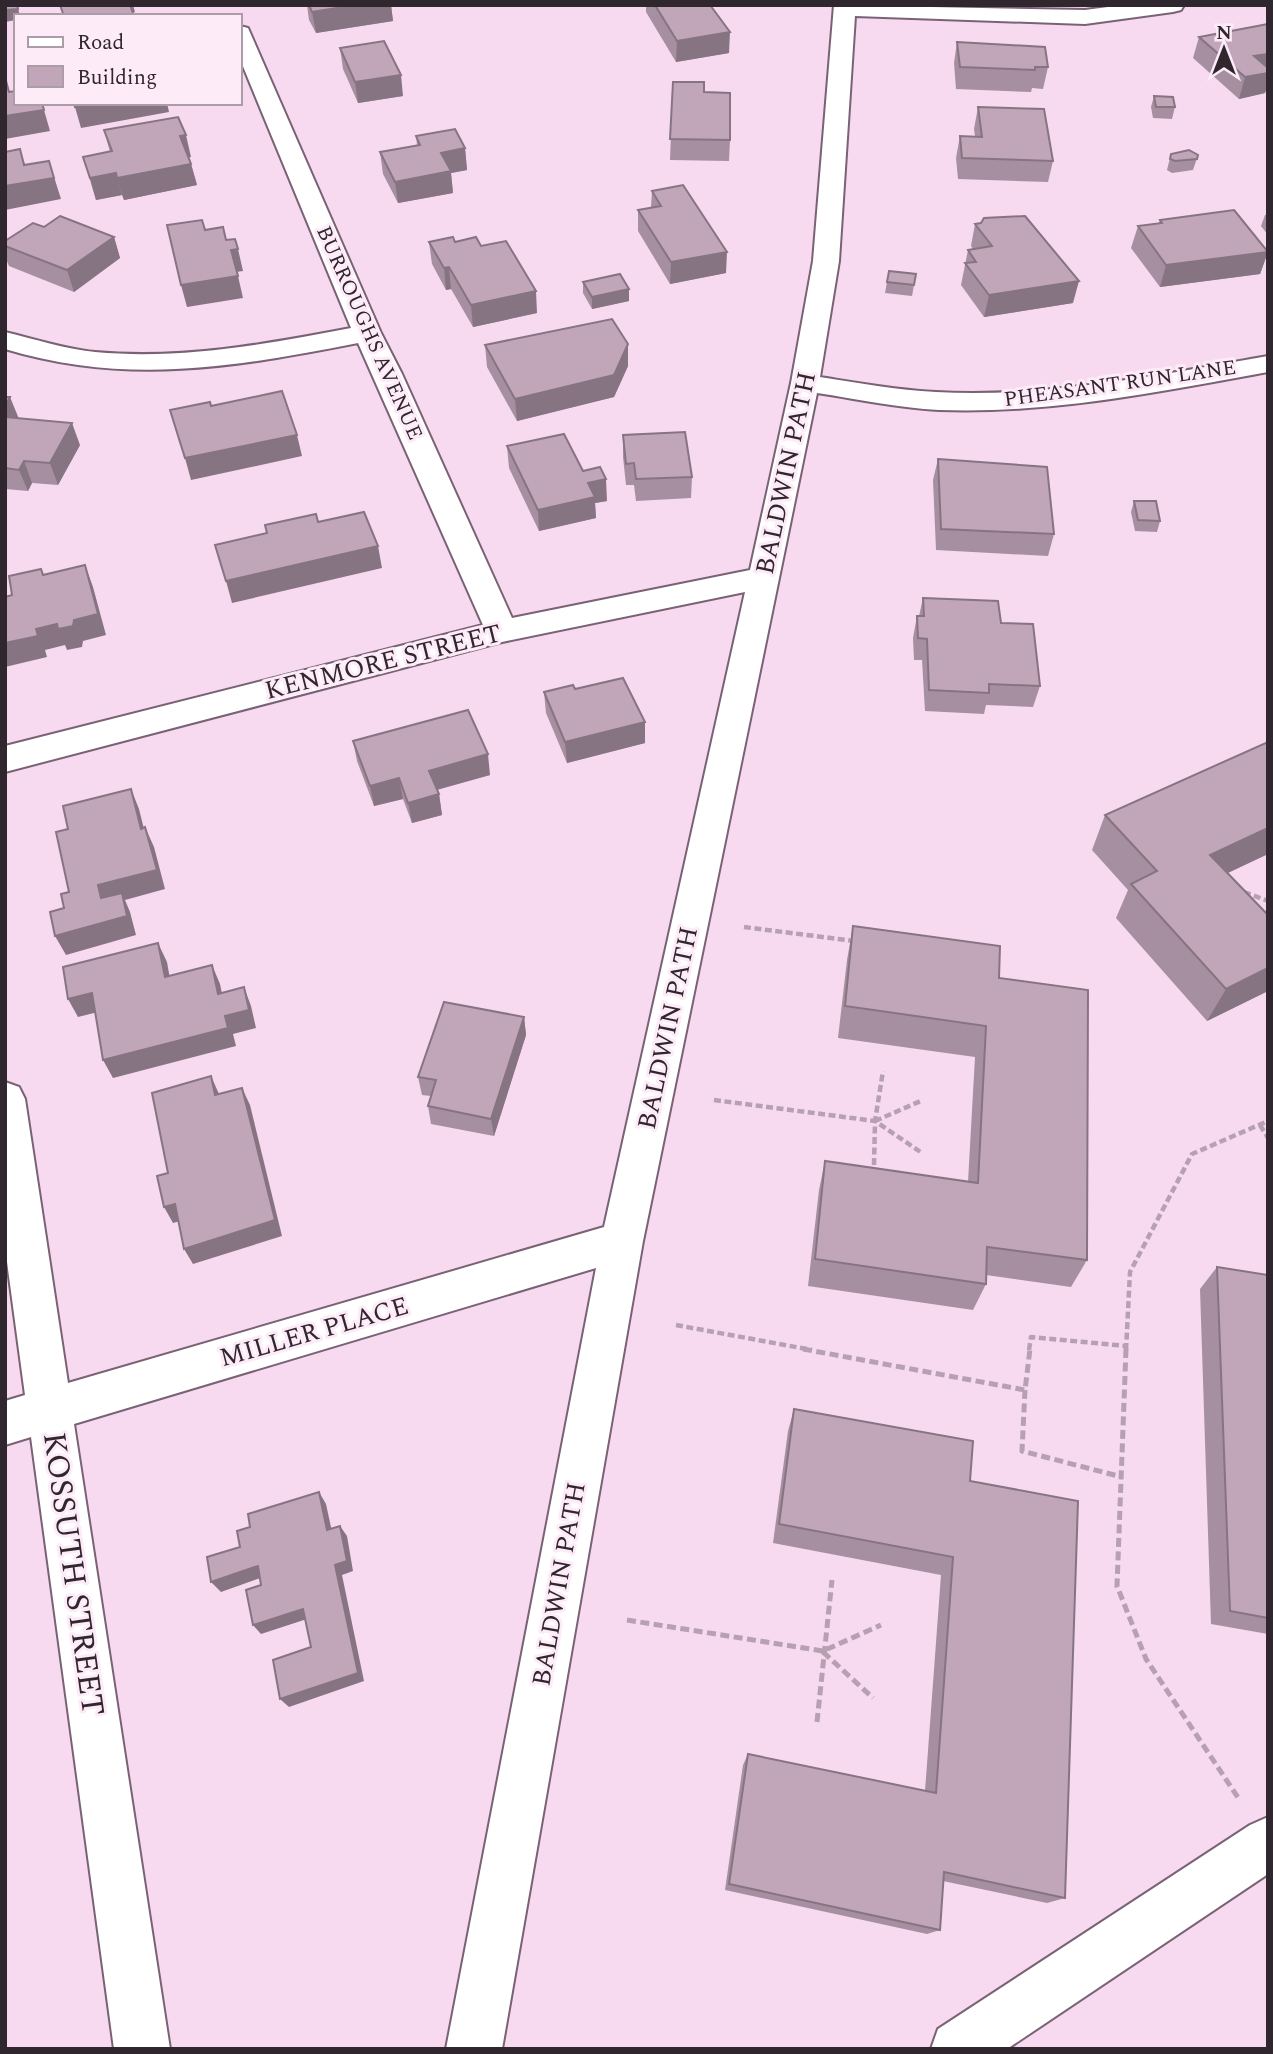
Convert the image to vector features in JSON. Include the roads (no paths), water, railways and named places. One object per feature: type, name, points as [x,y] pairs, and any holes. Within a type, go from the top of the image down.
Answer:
[{"type":"street","points":[[844,7],[1085,17],[1173,5]]},
{"type":"street","name":"BALDWIN PATH","points":[[474,2049],[622,1241],[805,383],[826,261],[844,7]]},
{"type":"street","name":"BURROUGHS AVENUE","points":[[242,38],[367,334],[388,374],[502,631]]},
{"type":"street","points":[[5,340],[35,351],[120,362],[197,359],[289,349],[367,334]]},
{"type":"street","name":"PHEASANT RUN LANE","points":[[805,383],[936,401],[1023,401],[1144,385],[1268,364]]},
{"type":"street","name":"KENMORE STREET","points":[[5,759],[502,631],[765,578]]},
{"type":"street","name":"KOSSUTH STREET","points":[[5,1099],[142,2049]]},
{"type":"street","name":"MILLER PLACE","points":[[5,1423],[622,1241]]},
{"type":"street","points":[[958,2049],[1256,1825]]}]
